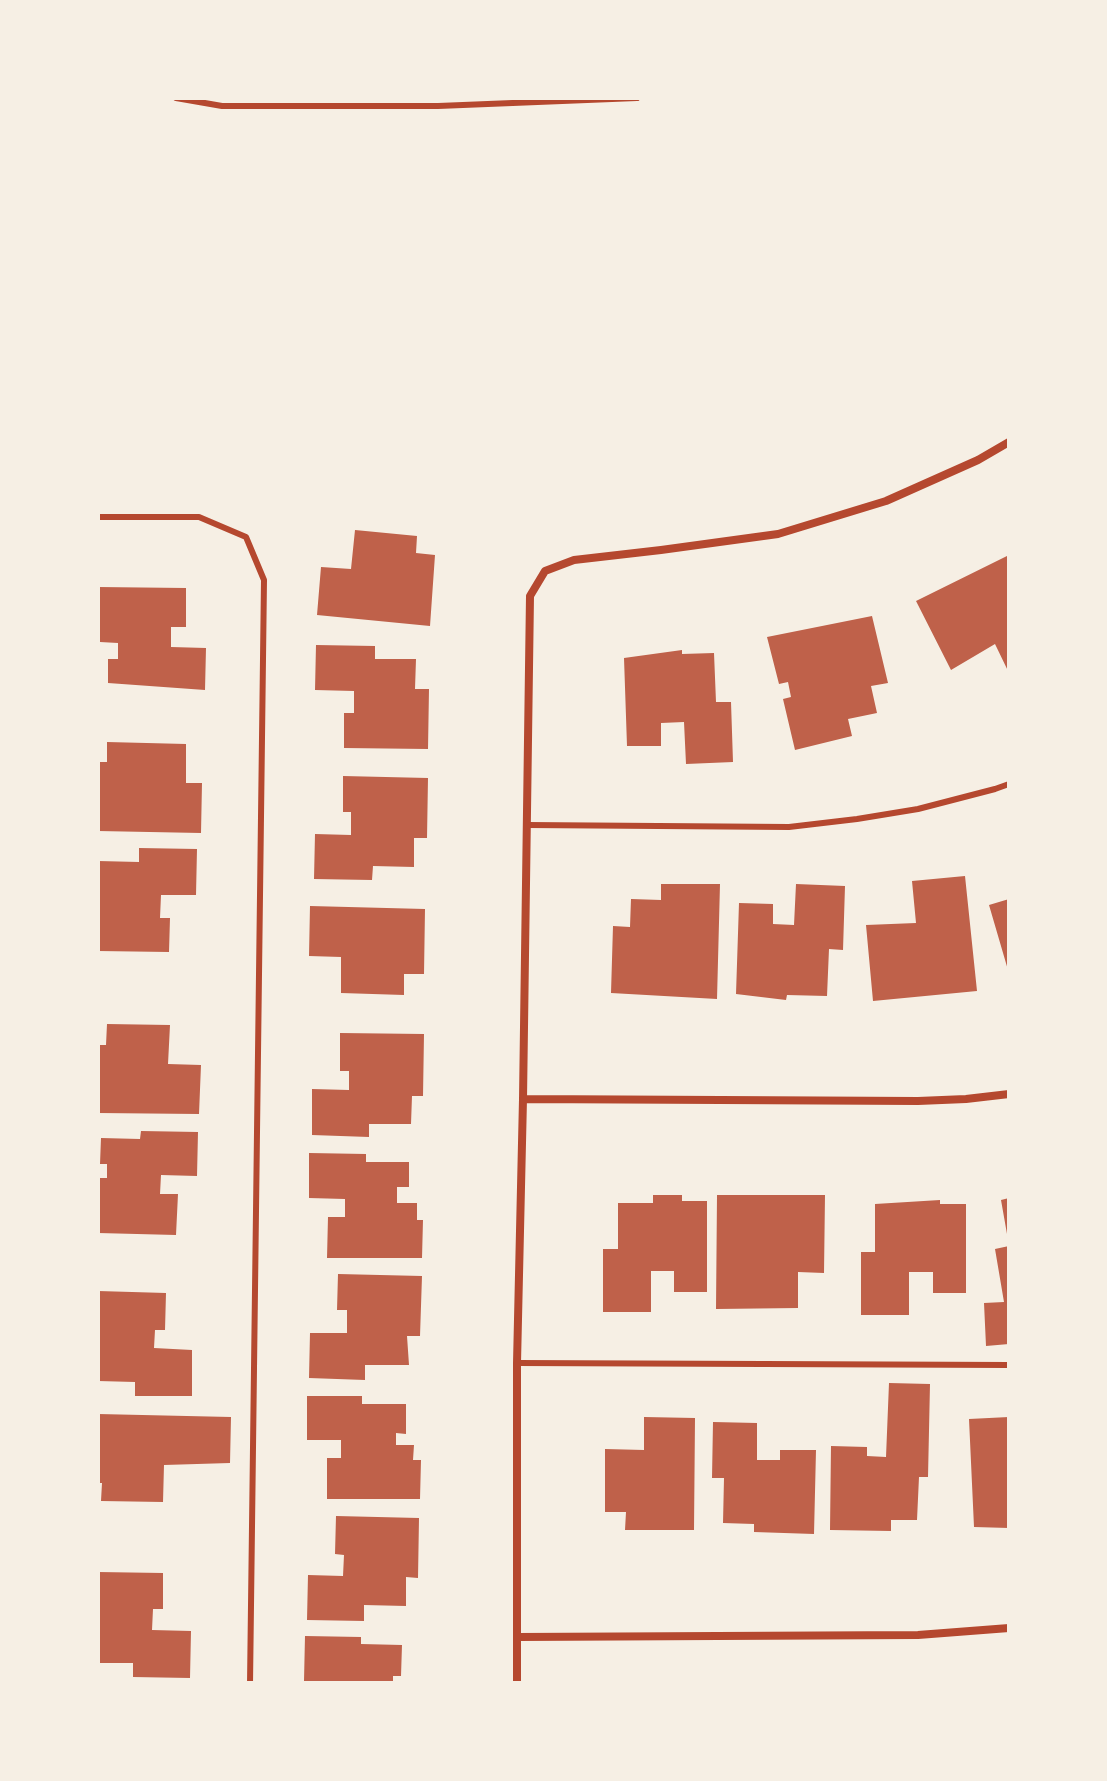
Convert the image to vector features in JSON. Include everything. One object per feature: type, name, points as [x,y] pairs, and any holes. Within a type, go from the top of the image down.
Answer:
[{"type":"street","points":[[517,1683],[517,1363],[530,596],[545,571],[574,560],[778,534],[886,501],[978,460],[1009,442]]},
{"type":"street","points":[[523,1099],[918,1101],[1009,1094]]},
{"type":"street","points":[[518,1637],[918,1635],[1009,1628]]},
{"type":"lane","points":[[176,98],[222,106],[438,106],[637,98]]},
{"type":"lane","points":[[98,517],[199,517],[246,537],[264,580],[250,1683]]},
{"type":"lane","points":[[527,825],[789,827],[918,809],[1009,784]]},
{"type":"lane","points":[[517,1363],[1009,1365]]},
{"type":"building","points":[[355,530],[417,536],[416,553],[435,555],[430,626],[317,615],[321,567],[351,569]]},
{"type":"building","points":[[1009,555],[1009,673],[995,644],[951,670],[916,601]]},
{"type":"building","points":[[98,587],[186,588],[186,627],[171,627],[171,647],[206,648],[205,690],[108,683],[108,659],[118,659],[118,643],[100,642]]},
{"type":"building","points":[[872,616],[888,683],[871,686],[877,713],[848,719],[852,736],[795,750],[783,699],[791,697],[788,682],[779,684],[767,637]]},
{"type":"building","points":[[316,645],[375,646],[375,659],[416,659],[415,689],[429,689],[428,749],[344,748],[344,713],[354,713],[354,691],[315,690]]},
{"type":"building","points":[[682,650],[682,654],[714,653],[716,702],[731,702],[733,762],[686,764],[684,722],[661,723],[661,746],[627,746],[624,658]]},
{"type":"building","points":[[107,742],[186,744],[186,783],[202,783],[201,833],[98,831],[98,762],[107,762]]},
{"type":"building","points":[[343,776],[428,778],[427,838],[414,838],[414,867],[373,866],[372,880],[314,879],[315,834],[351,835],[351,812],[343,812]]},
{"type":"building","points":[[139,848],[197,849],[196,895],[161,895],[160,918],[170,918],[169,952],[98,951],[98,861],[139,862]]},
{"type":"building","points":[[965,876],[977,991],[873,1001],[866,925],[916,923],[912,881]]},
{"type":"building","points":[[661,884],[720,884],[717,999],[611,993],[613,926],[630,927],[631,899],[661,900]]},
{"type":"building","points":[[796,884],[845,886],[843,950],[829,949],[827,996],[787,995],[786,1000],[736,994],[739,903],[773,904],[773,924],[794,925]]},
{"type":"building","points":[[1009,899],[1009,970],[1008,970],[989,905]]},
{"type":"building","points":[[310,906],[425,909],[424,974],[404,974],[404,995],[341,993],[341,957],[309,956]]},
{"type":"building","points":[[107,1024],[170,1025],[168,1064],[201,1065],[199,1114],[98,1113],[98,1045],[106,1045]]},
{"type":"building","points":[[340,1033],[424,1034],[423,1096],[412,1096],[411,1124],[369,1124],[369,1137],[312,1135],[312,1089],[349,1090],[349,1071],[340,1071]]},
{"type":"building","points":[[141,1131],[198,1132],[197,1176],[161,1175],[160,1194],[178,1194],[176,1235],[98,1233],[98,1178],[107,1178],[107,1164],[100,1164],[101,1138],[140,1139]]},
{"type":"building","points":[[309,1153],[366,1154],[366,1162],[409,1162],[409,1187],[397,1187],[397,1203],[417,1203],[417,1220],[423,1220],[422,1258],[327,1258],[328,1217],[345,1217],[345,1199],[309,1198]]},
{"type":"building","points":[[653,1195],[682,1195],[682,1201],[707,1201],[707,1292],[674,1292],[674,1271],[651,1271],[651,1312],[603,1312],[603,1249],[618,1249],[618,1203],[653,1203]]},
{"type":"building","points":[[717,1195],[825,1195],[824,1273],[798,1272],[798,1308],[716,1309]]},
{"type":"building","points":[[1009,1198],[1009,1234],[1007,1234],[1001,1200]]},
{"type":"building","points":[[940,1200],[940,1204],[966,1204],[966,1293],[933,1293],[933,1272],[909,1272],[909,1315],[861,1315],[861,1252],[875,1252],[875,1204]]},
{"type":"building","points":[[1009,1246],[1009,1344],[986,1346],[984,1303],[1004,1302],[995,1249]]},
{"type":"building","points":[[338,1274],[422,1276],[420,1336],[407,1336],[409,1365],[365,1365],[365,1380],[309,1378],[310,1333],[347,1333],[347,1310],[337,1310]]},
{"type":"building","points":[[98,1291],[166,1293],[165,1330],[155,1330],[154,1348],[192,1350],[192,1396],[135,1396],[135,1382],[98,1381]]},
{"type":"building","points":[[889,1383],[930,1384],[928,1477],[919,1477],[917,1520],[891,1520],[891,1531],[830,1530],[831,1446],[867,1447],[867,1456],[886,1457]]},
{"type":"building","points":[[307,1396],[362,1396],[362,1404],[406,1404],[406,1434],[396,1433],[396,1445],[414,1445],[413,1460],[421,1460],[420,1499],[327,1499],[327,1458],[341,1458],[341,1440],[307,1440]]},
{"type":"building","points":[[98,1414],[231,1417],[230,1463],[164,1465],[163,1502],[101,1501]]},
{"type":"building","points":[[644,1417],[695,1418],[694,1530],[625,1530],[626,1512],[605,1512],[605,1449],[644,1450]]},
{"type":"building","points":[[1009,1417],[1009,1528],[974,1527],[969,1419]]},
{"type":"building","points":[[713,1422],[757,1423],[757,1460],[780,1460],[780,1450],[816,1450],[814,1534],[754,1532],[754,1524],[723,1523],[724,1478],[712,1478]]},
{"type":"building","points":[[336,1516],[419,1518],[418,1578],[406,1577],[406,1606],[364,1605],[364,1621],[307,1620],[308,1575],[343,1576],[344,1555],[335,1554]]},
{"type":"building","points":[[98,1572],[163,1573],[163,1609],[153,1609],[152,1630],[191,1631],[190,1678],[133,1677],[133,1663],[98,1663]]},
{"type":"building","points":[[305,1636],[361,1637],[361,1644],[402,1645],[401,1676],[393,1676],[393,1683],[304,1681]]}]
